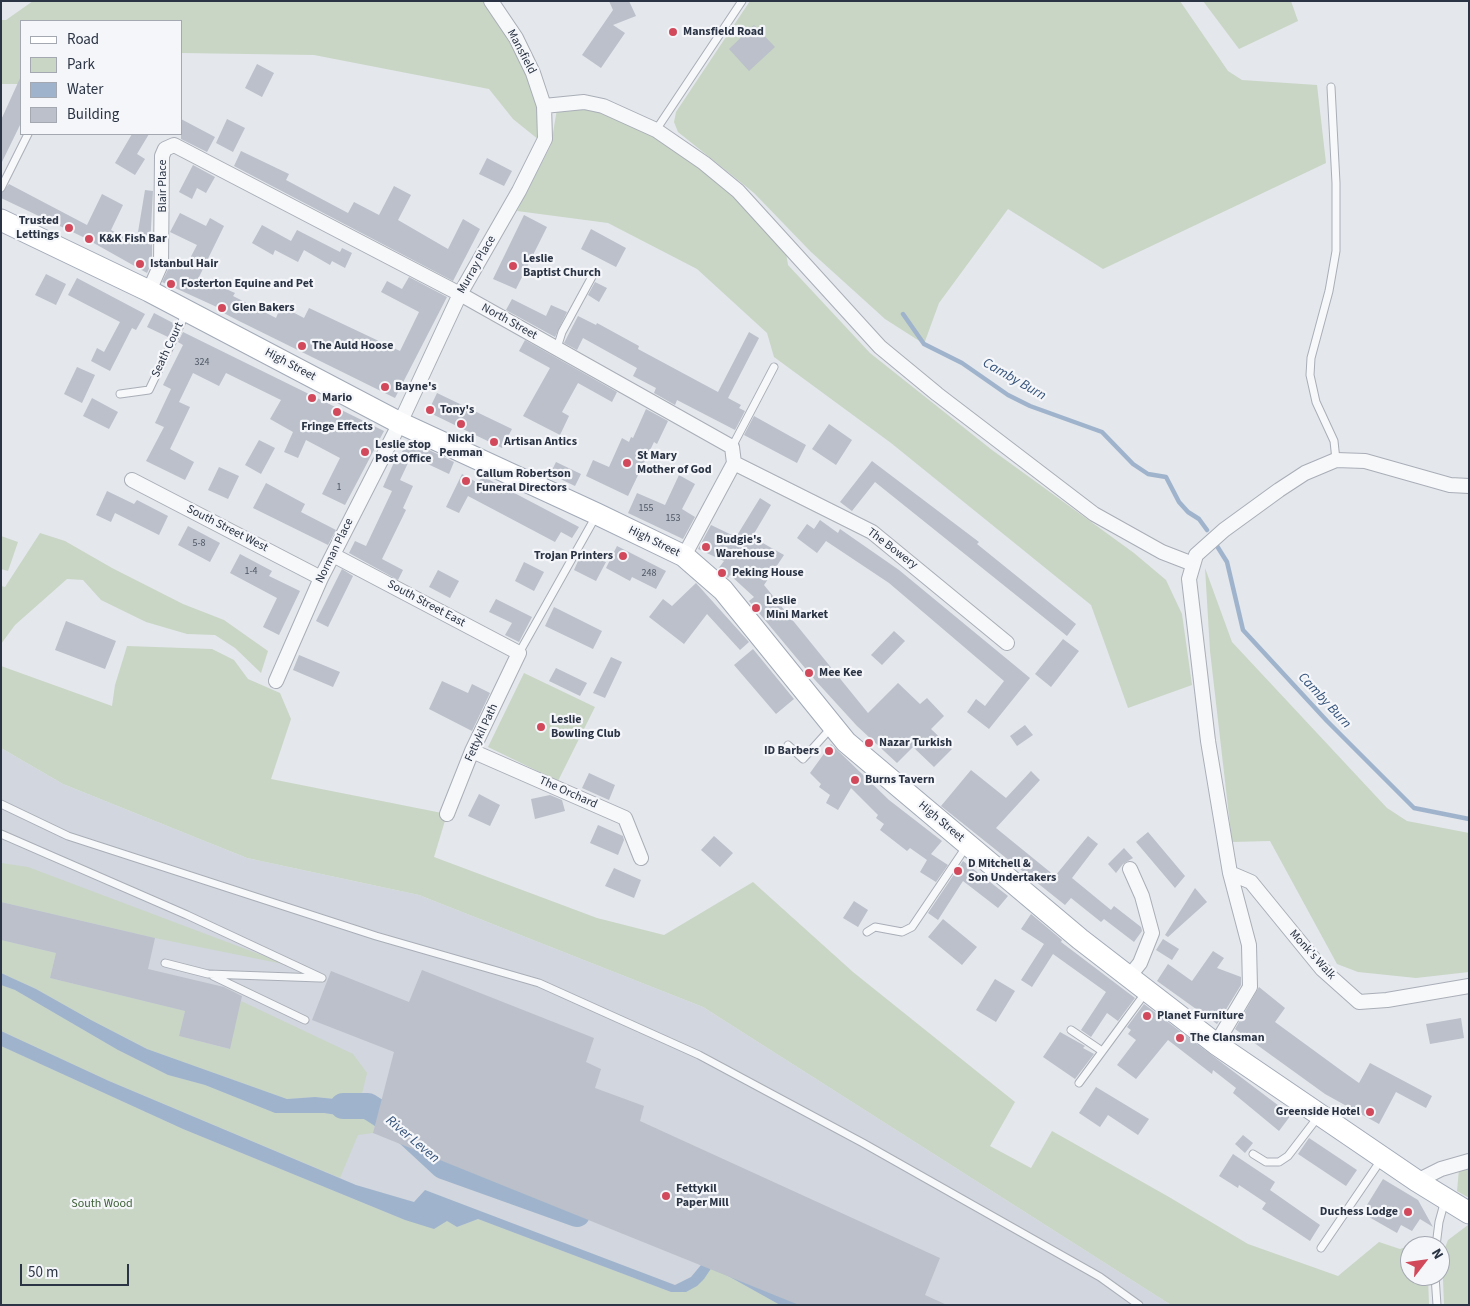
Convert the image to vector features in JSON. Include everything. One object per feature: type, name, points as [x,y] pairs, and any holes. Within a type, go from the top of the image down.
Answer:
[{"type":"main road","name":"High Street","points":[[1,220],[187,311],[400,423],[684,556],[723,590],[846,742],[1128,978],[1216,1044],[1417,1181],[1468,1211]]},
{"type":"street","name":"Mansfield","points":[[491,1],[523,52],[533,72],[544,106]]},
{"type":"street","points":[[544,106],[584,102],[603,106],[656,130],[704,163],[738,191],[880,347],[937,394],[1094,514],[1162,552],[1193,564]]},
{"type":"street","name":"Murray Place","points":[[400,423],[460,294],[519,192],[545,139],[544,106]]},
{"type":"street","name":"North Street","points":[[174,145],[460,294],[732,447]]},
{"type":"street","name":"Blair Place","points":[[149,292],[161,264],[162,156],[165,149],[174,145]]},
{"type":"street","name":"Norman Place","points":[[276,681],[321,578],[400,423]]},
{"type":"street","points":[[684,556],[734,464],[732,447]]},
{"type":"street","points":[[1216,1044],[1250,987],[1249,945],[1230,873],[1208,741],[1189,579],[1193,564],[1202,547],[1254,508],[1305,473],[1336,460],[1365,461],[1450,485],[1469,486]]},
{"type":"street","name":"The Bowery","points":[[734,464],[872,532],[1007,643]]},
{"type":"street","name":"South Street West","points":[[132,480],[321,578]]},
{"type":"street","name":"South Street East","points":[[333,555],[519,653]]},
{"type":"street","name":"Fettykil Path","points":[[447,814],[472,751],[519,653]]},
{"type":"street","name":"The Orchard","points":[[472,751],[625,818],[641,858]]},
{"type":"street","points":[[1128,978],[1140,962],[1152,933],[1142,896],[1130,868]]},
{"type":"street","name":"Monk's Walk","points":[[1230,873],[1251,882],[1322,969],[1359,1002],[1387,1000],[1469,986]]},
{"type":"street","points":[[1417,1181],[1441,1169],[1469,1162]]},
{"type":"lane","points":[[656,130],[742,1]]},
{"type":"lane","points":[[1331,87],[1336,183],[1336,251],[1329,291],[1310,367],[1313,393],[1334,441],[1336,460]]},
{"type":"lane","points":[[1,188],[28,135]]},
{"type":"lane","points":[[557,348],[562,332],[594,273]]},
{"type":"lane","name":"Seath Court","points":[[120,394],[150,390],[187,311]]},
{"type":"lane","points":[[732,447],[774,367]]},
{"type":"lane","points":[[519,653],[597,514]]},
{"type":"lane","points":[[788,745],[803,759],[833,726]]},
{"type":"lane","points":[[1,804],[68,836],[376,936],[539,983],[699,1055],[811,1115],[1100,1277],[1139,1305]]},
{"type":"lane","points":[[1,834],[187,915],[322,978],[208,974]]},
{"type":"lane","points":[[868,932],[875,927],[902,932],[912,927],[968,844]]},
{"type":"lane","points":[[165,963],[208,974],[305,1020]]},
{"type":"lane","points":[[1079,1083],[1146,992]]},
{"type":"lane","points":[[1071,1030],[1102,1051]]},
{"type":"lane","points":[[1253,1154],[1266,1162],[1279,1162],[1288,1156],[1320,1114]]},
{"type":"lane","points":[[1320,1248],[1383,1158]]},
{"type":"lane","points":[[1437,1236],[1438,1222],[1445,1198]]},
{"type":"lane","points":[[1436,1286],[1437,1305]]},
{"type":"shaded area","points":[[1,748],[63,784],[247,858],[419,895],[703,1007],[1171,1305],[608,1305],[1,1064]]},
{"type":"green space","points":[[33,1],[491,1],[544,106],[539,140],[513,119],[489,89],[314,55],[182,53],[182,20],[20,20],[20,84],[1,84],[1,20],[6,20]]},
{"type":"green space","points":[[750,1],[1180,1],[1228,71],[1242,80],[1317,85],[1326,163],[1103,269],[1008,209],[939,303],[924,344],[885,319],[811,252],[754,193],[678,132],[674,122],[676,112]]},
{"type":"green space","points":[[1203,1],[1291,1],[1298,21],[1239,49]]},
{"type":"green space","points":[[584,102],[679,145],[784,241],[788,265],[870,353],[992,450],[1134,553],[1166,580],[1182,614],[1192,685],[1128,708],[1091,605],[891,443],[774,357],[767,333],[697,269],[608,223],[517,211],[551,145],[558,103]]},
{"type":"green space","points":[[40,533],[65,541],[112,568],[183,604],[224,620],[268,651],[261,673],[235,648],[215,635],[187,634],[146,622],[101,600],[83,580],[67,579],[15,625],[1,644],[1,586],[5,587]]},
{"type":"green space","points":[[1,536],[18,542],[8,571],[1,569]]},
{"type":"green space","points":[[1205,568],[1232,642],[1387,808],[1407,821],[1469,833],[1469,972],[1416,978],[1358,972],[1337,964],[1270,841],[1232,842],[1210,651]]},
{"type":"green space","points":[[127,646],[212,649],[234,660],[248,679],[280,693],[291,719],[271,779],[447,814],[434,857],[597,918],[664,935],[753,882],[853,972],[1015,1102],[990,1146],[1031,1168],[1052,1131],[1248,1244],[1338,1276],[1379,1242],[1400,1249],[1400,1286],[1428,1286],[1429,1305],[1171,1305],[703,1007],[419,895],[247,858],[63,784],[1,748],[1,666],[112,706],[115,685]]},
{"type":"green space","name":"Leslie Bowling Club","points":[[524,673],[595,707],[558,781],[488,747]]},
{"type":"green space","points":[[1,863],[28,867],[288,965],[155,938],[1,902]]},
{"type":"green space","points":[[1,940],[56,953],[50,978],[185,1011],[179,1036],[229,1049],[241,1001],[353,1054],[367,1073],[361,1098],[345,1100],[315,1097],[287,1099],[147,1049],[36,989],[1,973]]},
{"type":"green space","points":[[1,985],[15,990],[118,1050],[168,1075],[205,1085],[275,1113],[324,1113],[376,1121],[373,1133],[358,1135],[340,1178],[109,1081],[1,1031]]},
{"type":"green space","name":"South Wood","points":[[1,1046],[183,1129],[405,1220],[414,1222],[447,1221],[457,1227],[478,1219],[671,1292],[712,1267],[780,1305],[1,1305]]},
{"type":"green space","points":[[1469,1166],[1469,1198],[1457,1191],[1459,1169]]},
{"type":"green space","points":[[1468,1225],[1469,1305],[1444,1305],[1443,1286],[1450,1286],[1450,1238]]},
{"type":"water","points":[[1,973],[36,989],[147,1049],[287,1099],[315,1097],[345,1100],[361,1098],[379,1102],[376,1121],[324,1113],[275,1113],[205,1085],[168,1075],[118,1050],[15,990],[1,985]]},
{"type":"water","points":[[1,1031],[109,1081],[356,1185],[414,1202],[425,1190],[675,1285],[691,1277],[701,1265],[704,1248],[806,1305],[780,1305],[712,1267],[697,1286],[686,1292],[671,1292],[478,1219],[457,1227],[447,1221],[434,1229],[405,1220],[183,1129],[1,1046]]},
{"type":"building","points":[[609,1],[629,1],[636,16],[613,25],[625,33],[601,68],[582,55],[613,10]]},
{"type":"building","points":[[754,25],[775,47],[749,71],[729,49]]},
{"type":"building","points":[[257,64],[274,73],[262,97],[245,88]]},
{"type":"building","points":[[20,78],[20,125],[1,164],[1,120]]},
{"type":"building","points":[[227,119],[245,128],[233,152],[216,143]]},
{"type":"building","points":[[182,120],[215,137],[207,152],[181,139]]},
{"type":"building","points":[[131,135],[148,135],[137,154],[145,159],[135,175],[115,163]]},
{"type":"building","points":[[241,151],[289,174],[286,180],[348,213],[354,202],[379,215],[394,186],[411,195],[398,220],[448,249],[463,219],[480,229],[453,281],[234,166]]},
{"type":"building","points":[[487,158],[512,171],[504,186],[479,174]]},
{"type":"building","points":[[193,165],[215,177],[206,193],[197,188],[192,199],[179,192]]},
{"type":"building","points":[[9,184],[87,225],[102,194],[123,205],[111,230],[136,244],[145,190],[153,191],[150,246],[152,241],[152,262],[147,273],[83,237],[1,198],[1,193]]},
{"type":"building","points":[[180,213],[206,226],[210,218],[224,226],[199,277],[235,293],[233,296],[276,318],[281,306],[304,318],[309,308],[400,351],[419,312],[381,292],[387,281],[402,289],[409,277],[447,297],[395,398],[239,321],[218,310],[219,308],[162,282],[171,263],[184,270],[197,245],[170,232]]},
{"type":"building","points":[[524,215],[547,227],[516,289],[493,279]]},
{"type":"building","points":[[262,225],[291,241],[297,230],[340,252],[342,248],[352,253],[345,268],[332,261],[330,265],[304,250],[298,262],[275,250],[273,255],[252,243]]},
{"type":"building","points":[[591,229],[626,248],[616,267],[581,249]]},
{"type":"building","points":[[46,274],[66,284],[56,305],[35,295]]},
{"type":"building","points":[[77,278],[145,314],[136,330],[132,328],[110,371],[91,361],[97,348],[104,352],[120,322],[68,295]]},
{"type":"building","points":[[595,282],[607,288],[599,302],[588,295]]},
{"type":"building","points":[[512,299],[546,316],[551,305],[567,312],[555,337],[506,310]]},
{"type":"building","points":[[154,313],[175,324],[168,337],[147,327]]},
{"type":"building","points":[[578,316],[596,325],[597,323],[639,346],[638,349],[718,392],[749,332],[759,338],[728,398],[741,405],[739,408],[745,411],[735,430],[677,400],[675,405],[654,393],[656,388],[633,376],[637,368],[583,338],[577,350],[564,343]]},
{"type":"building","points":[[183,332],[384,431],[345,505],[322,494],[340,458],[306,440],[298,458],[284,452],[293,432],[270,419],[281,400],[226,373],[219,386],[193,373],[179,402],[190,407],[170,449],[194,462],[185,480],[146,461],[164,427],[155,423],[171,389],[163,385],[183,345],[178,342]]},
{"type":"building","points":[[525,340],[617,392],[612,402],[578,383],[562,412],[569,416],[560,435],[523,416],[550,368],[519,351]]},
{"type":"building","points":[[77,367],[95,375],[82,403],[64,394]]},
{"type":"building","points":[[437,393],[512,429],[502,448],[428,412]]},
{"type":"building","points":[[92,398],[118,412],[109,429],[83,416]]},
{"type":"building","name":"St Mary Mother of God","points":[[646,409],[668,421],[657,444],[654,442],[628,496],[586,476],[593,460],[609,467],[622,438],[629,442],[631,437],[633,438]]},
{"type":"building","points":[[754,416],[806,445],[797,463],[744,435]]},
{"type":"building","points":[[829,424],[852,440],[836,465],[812,449]]},
{"type":"building","points":[[259,440],[275,448],[261,474],[245,465]]},
{"type":"building","points":[[408,440],[454,462],[449,474],[402,452]]},
{"type":"building","points":[[396,458],[408,463],[400,480],[413,486],[403,508],[406,510],[382,559],[403,570],[398,580],[349,553],[355,541],[366,546],[392,491],[383,487]]},
{"type":"building","points":[[872,461],[979,542],[977,544],[1076,624],[1067,636],[875,482],[852,511],[840,502]]},
{"type":"building","points":[[556,462],[581,474],[575,486],[550,474]]},
{"type":"building","points":[[219,467],[239,476],[228,499],[208,490]]},
{"type":"building","points":[[462,474],[478,483],[482,476],[579,527],[572,538],[561,532],[555,542],[468,496],[459,513],[446,507]]},
{"type":"building","points":[[679,475],[695,484],[682,509],[695,517],[683,539],[628,513],[637,493],[665,505]]},
{"type":"building","points":[[266,483],[305,504],[301,512],[336,530],[328,545],[253,508]]},
{"type":"building","points":[[107,491],[134,504],[137,500],[168,516],[159,535],[115,513],[111,522],[96,515]]},
{"type":"building","points":[[760,498],[771,505],[752,537],[784,555],[764,585],[868,713],[898,683],[920,704],[927,698],[944,716],[931,729],[952,749],[934,767],[913,747],[897,763],[857,726],[815,680],[749,601],[754,597],[730,575],[728,578],[718,569],[724,561],[698,549],[711,525],[736,537]]},
{"type":"building","points":[[820,520],[838,533],[840,529],[899,570],[1030,678],[989,729],[967,712],[976,699],[985,706],[1004,681],[889,583],[826,541],[817,553],[797,538],[807,524],[814,529]]},
{"type":"building","points":[[188,526],[220,543],[210,562],[178,545]]},
{"type":"building","points":[[617,546],[666,571],[656,589],[632,577],[630,581],[606,568]]},
{"type":"building","points":[[583,550],[606,562],[596,581],[574,570]]},
{"type":"building","points":[[240,554],[272,571],[269,576],[300,591],[279,635],[263,627],[277,598],[230,573]]},
{"type":"building","points":[[524,562],[544,572],[534,591],[515,581]]},
{"type":"building","points":[[342,569],[353,576],[328,627],[316,621]]},
{"type":"building","points":[[438,570],[459,581],[450,598],[429,587]]},
{"type":"building","points":[[696,583],[749,642],[740,650],[707,614],[684,644],[649,617],[663,599],[672,606]]},
{"type":"building","points":[[496,599],[532,617],[519,642],[505,635],[512,623],[489,612]]},
{"type":"building","points":[[554,607],[602,631],[593,649],[545,626]]},
{"type":"building","points":[[66,621],[116,641],[105,669],[55,650]]},
{"type":"building","points":[[894,631],[905,641],[882,665],[871,655]]},
{"type":"building","points":[[1063,639],[1079,651],[1051,687],[1035,674]]},
{"type":"building","points":[[753,649],[794,699],[776,714],[734,665]]},
{"type":"building","points":[[299,655],[340,672],[333,687],[293,670]]},
{"type":"building","points":[[611,657],[622,662],[605,698],[593,693]]},
{"type":"building","points":[[556,668],[587,683],[580,696],[549,681]]},
{"type":"building","points":[[442,681],[468,693],[472,684],[490,693],[472,731],[429,709]]},
{"type":"building","points":[[1025,725],[1033,735],[1017,746],[1010,736]]},
{"type":"building","points":[[831,744],[889,800],[942,841],[931,854],[948,865],[936,882],[920,872],[927,860],[910,848],[907,851],[880,830],[884,824],[876,818],[878,815],[851,788],[838,810],[826,803],[830,795],[819,787],[821,784],[810,773]]},
{"type":"building","points":[[971,770],[1006,798],[1031,771],[1040,780],[996,828],[1055,876],[1088,836],[1098,844],[1072,878],[1111,910],[1114,906],[1141,927],[1142,931],[1134,942],[1104,919],[1101,922],[1071,898],[1065,905],[941,806]]},
{"type":"building","points":[[589,773],[615,785],[609,800],[582,788]]},
{"type":"building","points":[[479,794],[500,805],[490,826],[468,816]]},
{"type":"building","points":[[550,795],[562,800],[565,811],[535,819],[531,799]]},
{"type":"building","points":[[598,825],[623,836],[624,840],[618,855],[590,843]]},
{"type":"building","points":[[1148,832],[1185,876],[1175,888],[1136,842]]},
{"type":"building","points":[[714,836],[733,853],[720,867],[701,850]]},
{"type":"building","points":[[1124,848],[1133,858],[1123,864],[1116,873],[1108,864]]},
{"type":"building","points":[[963,861],[1008,896],[998,908],[963,881],[938,920],[928,913]]},
{"type":"building","points":[[614,868],[641,880],[634,898],[605,886]]},
{"type":"building","points":[[1195,888],[1207,902],[1168,937],[1165,935]]},
{"type":"building","points":[[854,901],[868,910],[858,927],[843,918]]},
{"type":"building","points":[[1,902],[155,938],[148,969],[224,987],[242,996],[230,1049],[179,1036],[185,1011],[50,978],[56,953],[1,940]]},
{"type":"building","points":[[1031,914],[1062,940],[1061,942],[1135,998],[1118,1021],[1107,1013],[1091,1037],[1081,1030],[1106,992],[1053,954],[1032,987],[1021,980],[1044,944],[1021,929]]},
{"type":"building","points":[[943,919],[977,947],[962,965],[928,937]]},
{"type":"building","points":[[1163,939],[1179,949],[1172,960],[1156,950]]},
{"type":"building","points":[[1213,951],[1224,958],[1217,968],[1241,977],[1241,985],[1217,1024],[1157,981],[1168,964],[1192,981]]},
{"type":"building","name":"Fettykil Paper Mill","points":[[422,970],[594,1038],[586,1062],[601,1069],[595,1088],[644,1106],[640,1121],[940,1258],[925,1295],[947,1305],[799,1305],[373,1133],[394,1052],[312,1020],[331,971],[409,1002]]},
{"type":"building","points":[[995,979],[1015,991],[996,1022],[976,1010]]},
{"type":"building","points":[[1259,987],[1285,1008],[1275,1022],[1342,1071],[1359,1083],[1370,1063],[1432,1096],[1426,1108],[1396,1092],[1379,1124],[1325,1094],[1235,1029]]},
{"type":"building","points":[[1144,1004],[1291,1115],[1279,1131],[1233,1093],[1236,1088],[1213,1070],[1212,1074],[1168,1040],[1136,1079],[1117,1065],[1136,1040],[1128,1034],[1131,1030],[1127,1027]]},
{"type":"building","points":[[1461,1018],[1464,1038],[1430,1044],[1426,1024]]},
{"type":"building","points":[[1060,1032],[1085,1046],[1083,1048],[1094,1054],[1075,1079],[1043,1057]]},
{"type":"building","points":[[1096,1087],[1149,1119],[1138,1135],[1108,1115],[1100,1127],[1079,1113]]},
{"type":"building","points":[[1243,1135],[1253,1143],[1245,1153],[1235,1144]]},
{"type":"building","points":[[1309,1138],[1357,1170],[1346,1186],[1298,1154]]},
{"type":"building","points":[[1233,1154],[1275,1182],[1270,1190],[1320,1225],[1310,1241],[1262,1209],[1266,1203],[1239,1185],[1238,1188],[1219,1176]]},
{"type":"building","points":[[1383,1179],[1418,1200],[1433,1227],[1420,1219],[1412,1231],[1401,1225],[1397,1233],[1362,1213]]},
{"type":"waterway","name":"Camby Burn","points":[[903,314],[924,344],[962,363],[1008,395],[1030,406],[1102,432],[1133,464],[1148,474],[1166,477],[1179,502],[1188,512],[1199,519],[1207,530]]},
{"type":"waterway","name":"Camby Burn","points":[[1217,546],[1227,562],[1243,630],[1327,721],[1414,808],[1469,819]]},
{"type":"waterway","name":"River Leven","points":[[343,1106],[368,1106],[402,1128],[443,1166],[577,1214]]},
{"type":"place","name":"Mansfield Road","points":[[673,32]]},
{"type":"place","name":"Trusted Lettings","points":[[69,228]]},
{"type":"place","name":"K&K Fish Bar","points":[[89,239]]},
{"type":"place","name":"Istanbul Hair","points":[[140,264]]},
{"type":"place","name":"Leslie Baptist Church","points":[[513,266]]},
{"type":"place","name":"Fosterton Equine and Pet","points":[[171,284]]},
{"type":"place","name":"Glen Bakers","points":[[222,308]]},
{"type":"place","name":"The Auld Hoose","points":[[302,346]]},
{"type":"place","name":"Bayne's","points":[[385,387]]},
{"type":"place","name":"Mario","points":[[312,398]]},
{"type":"place","name":"Tony's","points":[[430,410]]},
{"type":"place","name":"Fringe Effects","points":[[337,412]]},
{"type":"place","name":"Nicki Penman","points":[[461,424]]},
{"type":"place","name":"Artisan Antics","points":[[494,442]]},
{"type":"place","name":"Leslie stop Post Office","points":[[365,452]]},
{"type":"place","name":"St Mary Mother of God","points":[[627,463]]},
{"type":"place","name":"Callum Robertson Funeral Directors","points":[[466,481]]},
{"type":"place","name":"Budgie's Warehouse","points":[[706,547]]},
{"type":"place","name":"Trojan Printers","points":[[623,556]]},
{"type":"place","name":"Peking House","points":[[722,573]]},
{"type":"place","name":"Leslie Mini Market","points":[[756,608]]},
{"type":"place","name":"Mee Kee","points":[[809,673]]},
{"type":"place","name":"Leslie Bowling Club","points":[[541,727]]},
{"type":"place","name":"Nazar Turkish","points":[[869,743]]},
{"type":"place","name":"ID Barbers","points":[[829,751]]},
{"type":"place","name":"Burns Tavern","points":[[855,780]]},
{"type":"place","name":"D Mitchell & Son Undertakers","points":[[958,871]]},
{"type":"place","name":"Planet Furniture","points":[[1147,1016]]},
{"type":"place","name":"The Clansman","points":[[1180,1038]]},
{"type":"place","name":"Greenside Hotel","points":[[1370,1112]]},
{"type":"place","name":"Fettykil Paper Mill","points":[[666,1196]]},
{"type":"place","name":"Duchess Lodge","points":[[1408,1212]]}]
